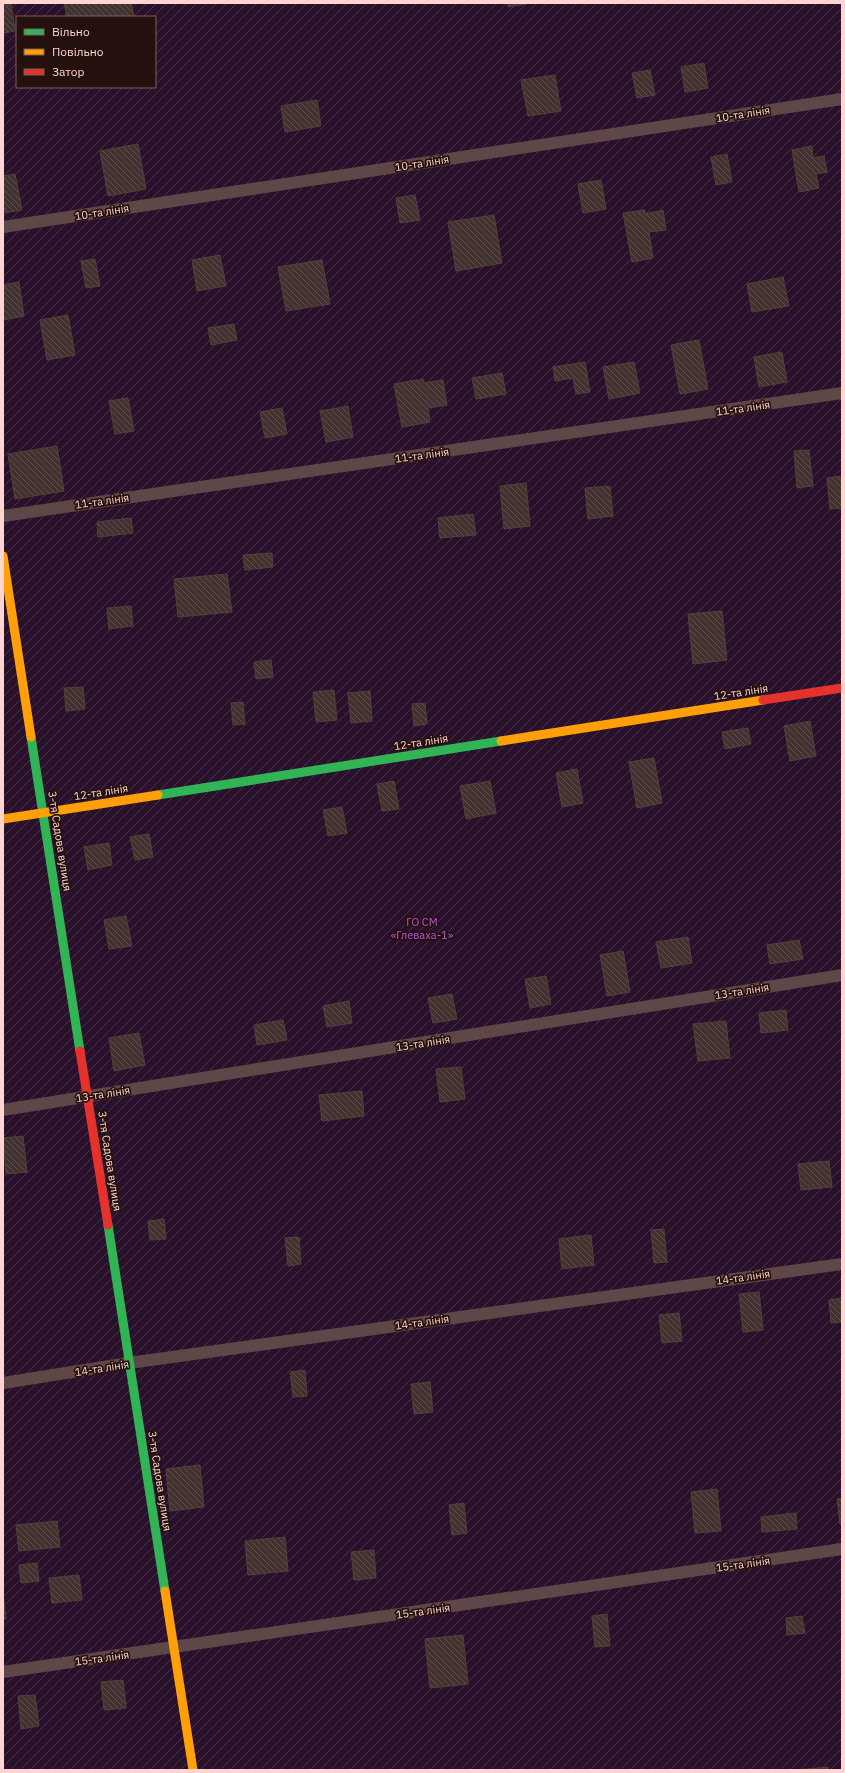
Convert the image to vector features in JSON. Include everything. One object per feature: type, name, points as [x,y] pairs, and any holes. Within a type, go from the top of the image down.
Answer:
[{"type":"street","name":"3-тя Садова вулиця","points":[[3,556],[193,1770]]},
{"type":"street","name":"12-та лінія","points":[[3,819],[842,688]]},
{"type":"lane","name":"10-та лінія","points":[[3,227],[842,99]]},
{"type":"lane","name":"11-та лінія","points":[[3,516],[842,393]]},
{"type":"lane","name":"13-та лінія","points":[[3,1110],[842,976]]},
{"type":"lane","name":"14-та лінія","points":[[3,1383],[130,1363],[842,1264]]},
{"type":"lane","name":"15-та лінія","points":[[3,1672],[842,1549]]},
{"type":"green space","name":"ГО СМ «Глеваха-1»","points":[[3,3],[842,3],[842,1770],[3,1770]]},
{"type":"building","points":[[64,3],[131,3],[134,16],[67,16]]},
{"type":"building","points":[[508,3],[532,3],[508,7]]},
{"type":"building","points":[[11,4],[15,31],[3,33],[3,5]]},
{"type":"building","points":[[704,63],[708,88],[685,92],[681,67]]},
{"type":"building","points":[[650,70],[655,95],[637,98],[632,73]]},
{"type":"building","points":[[555,75],[561,111],[528,116],[521,80]]},
{"type":"building","points":[[317,100],[321,126],[285,132],[281,106]]},
{"type":"building","points":[[138,144],[146,189],[108,196],[100,151]]},
{"type":"building","points":[[812,146],[813,158],[824,156],[827,172],[816,174],[819,188],[799,192],[792,150]]},
{"type":"building","points":[[727,154],[732,182],[716,185],[711,157]]},
{"type":"building","points":[[15,174],[22,210],[3,213],[3,176]]},
{"type":"building","points":[[601,180],[606,209],[583,213],[578,184]]},
{"type":"building","points":[[415,195],[420,220],[400,223],[396,198]]},
{"type":"building","points":[[645,210],[645,214],[663,210],[666,230],[649,232],[653,258],[632,262],[623,213]]},
{"type":"building","points":[[494,215],[502,263],[456,271],[448,222]]},
{"type":"building","points":[[220,255],[226,286],[197,291],[192,260]]},
{"type":"building","points":[[95,259],[100,286],[86,288],[81,261]]},
{"type":"building","points":[[322,260],[330,304],[286,311],[278,267]]},
{"type":"building","points":[[783,277],[789,306],[752,312],[747,284]]},
{"type":"building","points":[[19,282],[24,316],[3,320],[3,285]]},
{"type":"building","points":[[68,315],[75,355],[47,360],[40,320]]},
{"type":"building","points":[[234,324],[237,340],[211,345],[208,328]]},
{"type":"building","points":[[699,340],[708,389],[680,394],[671,345]]},
{"type":"building","points":[[782,352],[787,382],[759,387],[754,357]]},
{"type":"building","points":[[585,362],[590,392],[576,394],[573,378],[555,381],[553,367]]},
{"type":"building","points":[[634,362],[640,393],[609,399],[603,367]]},
{"type":"building","points":[[502,373],[506,394],[476,399],[472,378]]},
{"type":"building","points":[[423,379],[424,383],[443,380],[447,405],[428,408],[430,422],[402,427],[394,384]]},
{"type":"building","points":[[128,398],[134,431],[115,434],[109,401]]},
{"type":"building","points":[[348,406],[353,437],[326,442],[320,411]]},
{"type":"building","points":[[282,408],[287,434],[265,438],[260,412]]},
{"type":"building","points":[[57,446],[64,491],[15,499],[8,454]]},
{"type":"building","points":[[809,450],[813,486],[797,488],[794,451]]},
{"type":"building","points":[[842,476],[842,508],[830,509],[827,478]]},
{"type":"building","points":[[526,483],[530,526],[504,529],[500,486]]},
{"type":"building","points":[[610,486],[613,516],[588,519],[585,488]]},
{"type":"building","points":[[473,514],[476,535],[440,538],[438,518]]},
{"type":"building","points":[[131,518],[133,533],[98,537],[97,522]]},
{"type":"building","points":[[272,553],[273,567],[245,570],[243,555]]},
{"type":"building","points":[[227,574],[232,612],[178,617],[174,579]]},
{"type":"building","points":[[131,606],[133,626],[109,629],[107,608]]},
{"type":"building","points":[[722,611],[727,660],[693,664],[688,614]]},
{"type":"building","points":[[271,660],[273,677],[256,679],[254,662]]},
{"type":"building","points":[[83,687],[85,709],[66,711],[64,688]]},
{"type":"building","points":[[334,690],[337,720],[316,722],[313,692]]},
{"type":"building","points":[[370,691],[372,721],[351,723],[348,693]]},
{"type":"building","points":[[243,702],[245,724],[233,725],[231,703]]},
{"type":"building","points":[[425,703],[427,724],[414,726],[412,704]]},
{"type":"building","points":[[810,721],[816,756],[790,761],[784,726]]},
{"type":"building","points":[[748,728],[751,744],[725,749],[722,732]]},
{"type":"building","points":[[654,758],[662,803],[637,808],[629,762]]},
{"type":"building","points":[[577,769],[583,803],[562,807],[556,773]]},
{"type":"building","points":[[394,781],[399,809],[382,811],[377,784]]},
{"type":"building","points":[[490,781],[496,813],[466,819],[460,786]]},
{"type":"building","points":[[342,807],[347,833],[328,836],[323,810]]},
{"type":"building","points":[[149,834],[153,857],[135,860],[130,837]]},
{"type":"building","points":[[109,843],[112,865],[88,870],[84,847]]},
{"type":"building","points":[[126,916],[132,946],[109,949],[104,920]]},
{"type":"building","points":[[688,937],[692,963],[661,968],[656,942]]},
{"type":"building","points":[[799,940],[803,959],[770,964],[767,945]]},
{"type":"building","points":[[623,951],[630,992],[607,996],[600,955]]},
{"type":"building","points":[[546,976],[551,1004],[530,1008],[525,979]]},
{"type":"building","points":[[452,994],[457,1019],[433,1023],[428,998]]},
{"type":"building","points":[[349,1001],[352,1023],[327,1027],[323,1006]]},
{"type":"building","points":[[786,1010],[788,1030],[761,1033],[759,1013]]},
{"type":"building","points":[[283,1020],[287,1040],[257,1045],[254,1025]]},
{"type":"building","points":[[726,1021],[730,1058],[698,1061],[693,1024]]},
{"type":"building","points":[[139,1033],[145,1065],[114,1071],[109,1038]]},
{"type":"building","points":[[461,1067],[465,1099],[440,1102],[436,1069]]},
{"type":"building","points":[[362,1091],[364,1116],[322,1121],[319,1095]]},
{"type":"building","points":[[23,1136],[27,1172],[6,1174],[3,1138]]},
{"type":"building","points":[[829,1161],[832,1187],[801,1190],[798,1164]]},
{"type":"building","points":[[164,1219],[166,1239],[150,1240],[148,1221]]},
{"type":"building","points":[[664,1229],[667,1262],[654,1263],[651,1230]]},
{"type":"building","points":[[591,1235],[594,1265],[562,1269],[559,1239]]},
{"type":"building","points":[[299,1237],[301,1264],[288,1266],[285,1238]]},
{"type":"building","points":[[759,1292],[763,1330],[743,1332],[739,1294]]},
{"type":"building","points":[[842,1298],[842,1322],[831,1323],[829,1300]]},
{"type":"building","points":[[679,1313],[682,1341],[662,1343],[659,1315]]},
{"type":"building","points":[[305,1370],[307,1396],[293,1397],[290,1372]]},
{"type":"building","points":[[430,1382],[433,1412],[414,1414],[411,1384]]},
{"type":"building","points":[[200,1465],[204,1507],[170,1511],[166,1469]]},
{"type":"building","points":[[717,1489],[721,1531],[695,1533],[691,1492]]},
{"type":"building","points":[[842,1498],[842,1524],[840,1524],[837,1499]]},
{"type":"building","points":[[464,1503],[467,1533],[452,1535],[449,1505]]},
{"type":"building","points":[[796,1513],[797,1529],[762,1532],[761,1517]]},
{"type":"building","points":[[57,1521],[60,1547],[19,1551],[16,1525]]},
{"type":"building","points":[[285,1537],[288,1571],[248,1575],[245,1541]]},
{"type":"building","points":[[374,1550],[376,1578],[354,1580],[351,1552]]},
{"type":"building","points":[[37,1563],[39,1581],[21,1583],[19,1565]]},
{"type":"building","points":[[79,1575],[82,1600],[52,1603],[49,1578]]},
{"type":"building","points":[[3,1593],[6,1619],[3,1619]]},
{"type":"building","points":[[607,1614],[610,1646],[595,1647],[592,1616]]},
{"type":"building","points":[[802,1616],[805,1633],[787,1635],[786,1618]]},
{"type":"building","points":[[463,1635],[468,1684],[430,1688],[425,1639]]},
{"type":"building","points":[[123,1680],[126,1708],[104,1710],[101,1682]]},
{"type":"building","points":[[35,1695],[39,1726],[21,1729],[18,1696]]},
{"type":"building","points":[[828,1767],[829,1770],[798,1770]]},
{"type":"traffic: fast","points":[[31,737],[80,1051]]},
{"type":"traffic: fast","points":[[158,795],[501,741]]},
{"type":"traffic: fast","points":[[108,1225],[165,1591]]},
{"type":"traffic: slow","points":[[3,556],[31,737]]},
{"type":"traffic: slow","points":[[501,741],[763,700]]},
{"type":"traffic: slow","points":[[3,819],[158,795]]},
{"type":"traffic: slow","points":[[165,1591],[193,1770]]},
{"type":"traffic: jam","points":[[763,700],[842,688]]},
{"type":"traffic: jam","points":[[80,1051],[108,1225]]}]
